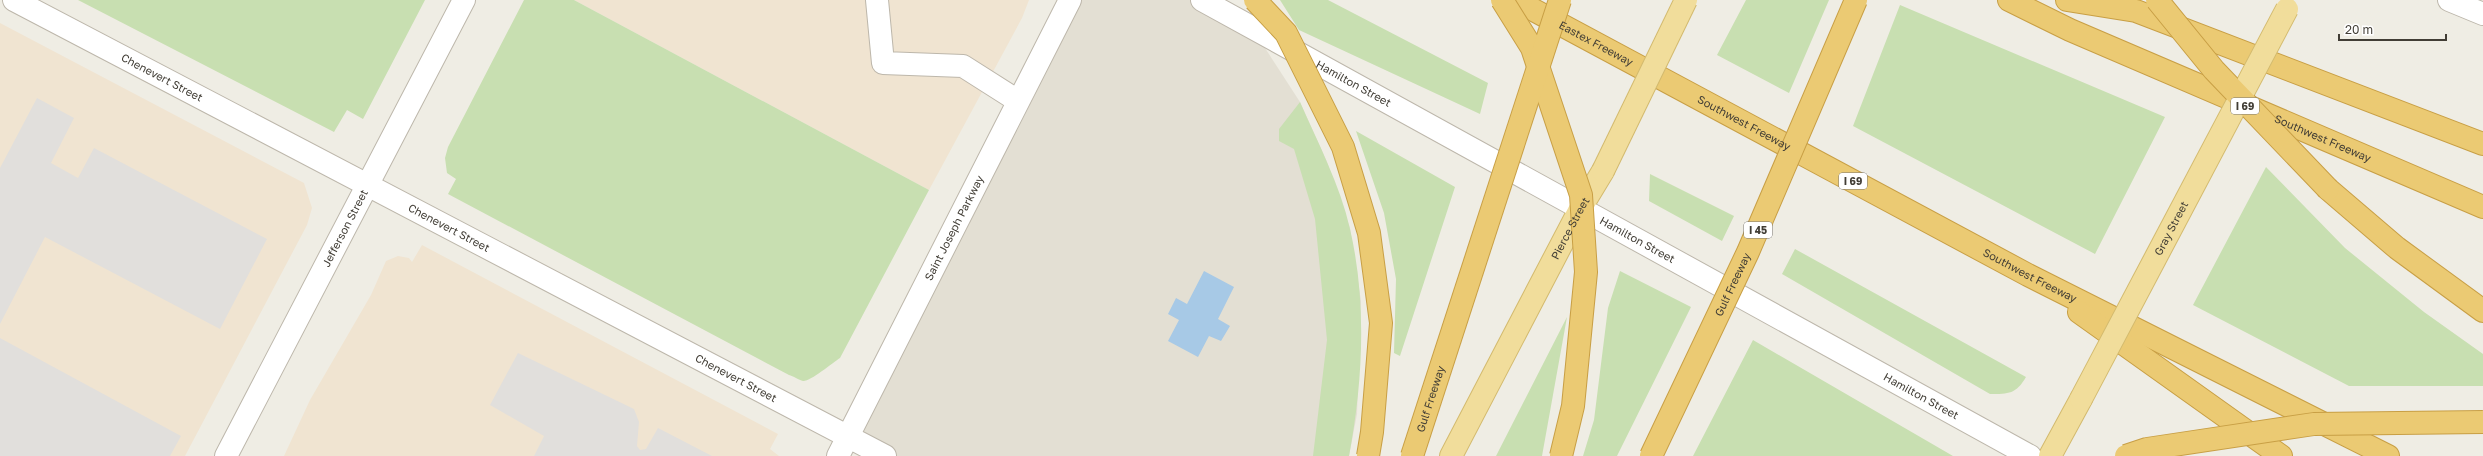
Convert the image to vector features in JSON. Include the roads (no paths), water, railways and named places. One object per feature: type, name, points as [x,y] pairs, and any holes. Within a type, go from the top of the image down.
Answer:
[{"type":"highway","points":[[1255,0],[1286,33],[1343,147],[1369,233],[1381,323],[1372,432],[1368,456]]},
{"type":"highway","points":[[1502,0],[1532,48],[1581,195],[1586,272],[1573,406],[1561,456]]},
{"type":"highway","name":"Eastex Freeway","points":[[1515,0],[1677,87]]},
{"type":"highway","name":"Gulf Freeway","points":[[1412,456],[1560,0]]},
{"type":"highway","name":"Gulf Freeway","points":[[1651,456],[1748,252],[1856,0]]},
{"type":"highway","name":"Southwest Freeway","points":[[2009,0],[2078,33],[2483,207]]},
{"type":"highway","points":[[2067,0],[2136,11],[2483,144]]},
{"type":"highway","points":[[2157,0],[2214,70],[2328,189],[2397,248],[2483,311]]},
{"type":"highway","name":"Southwest Freeway","points":[[1677,87],[2028,275],[2388,456]]},
{"type":"highway","points":[[2028,275],[2167,377],[2281,456]]},
{"type":"highway","points":[[2126,456],[2147,449],[2314,424],[2483,422]]},
{"type":"main road","name":"Pierce Street","points":[[1452,456],[1580,210],[1603,171],[1686,0]]},
{"type":"main road","name":"Gray Street","points":[[2050,456],[2289,4]]},
{"type":"street","name":"Chenevert Street","points":[[14,0],[885,456]]},
{"type":"street","name":"Jefferson Street","points":[[226,456],[464,0]]},
{"type":"street","points":[[877,0],[882,63],[963,66],[1018,101]]},
{"type":"street","name":"Saint Joseph Parkway","points":[[838,456],[1070,0]]},
{"type":"street","name":"Hamilton Street","points":[[1202,0],[1580,210],[2030,456]]},
{"type":"street","points":[[2449,0],[2483,14]]},
{"type":"water","points":[[1204,271],[1234,287],[1218,319],[1230,326],[1221,341],[1209,336],[1198,357],[1168,341],[1179,320],[1168,314],[1176,298],[1187,304]]}]
